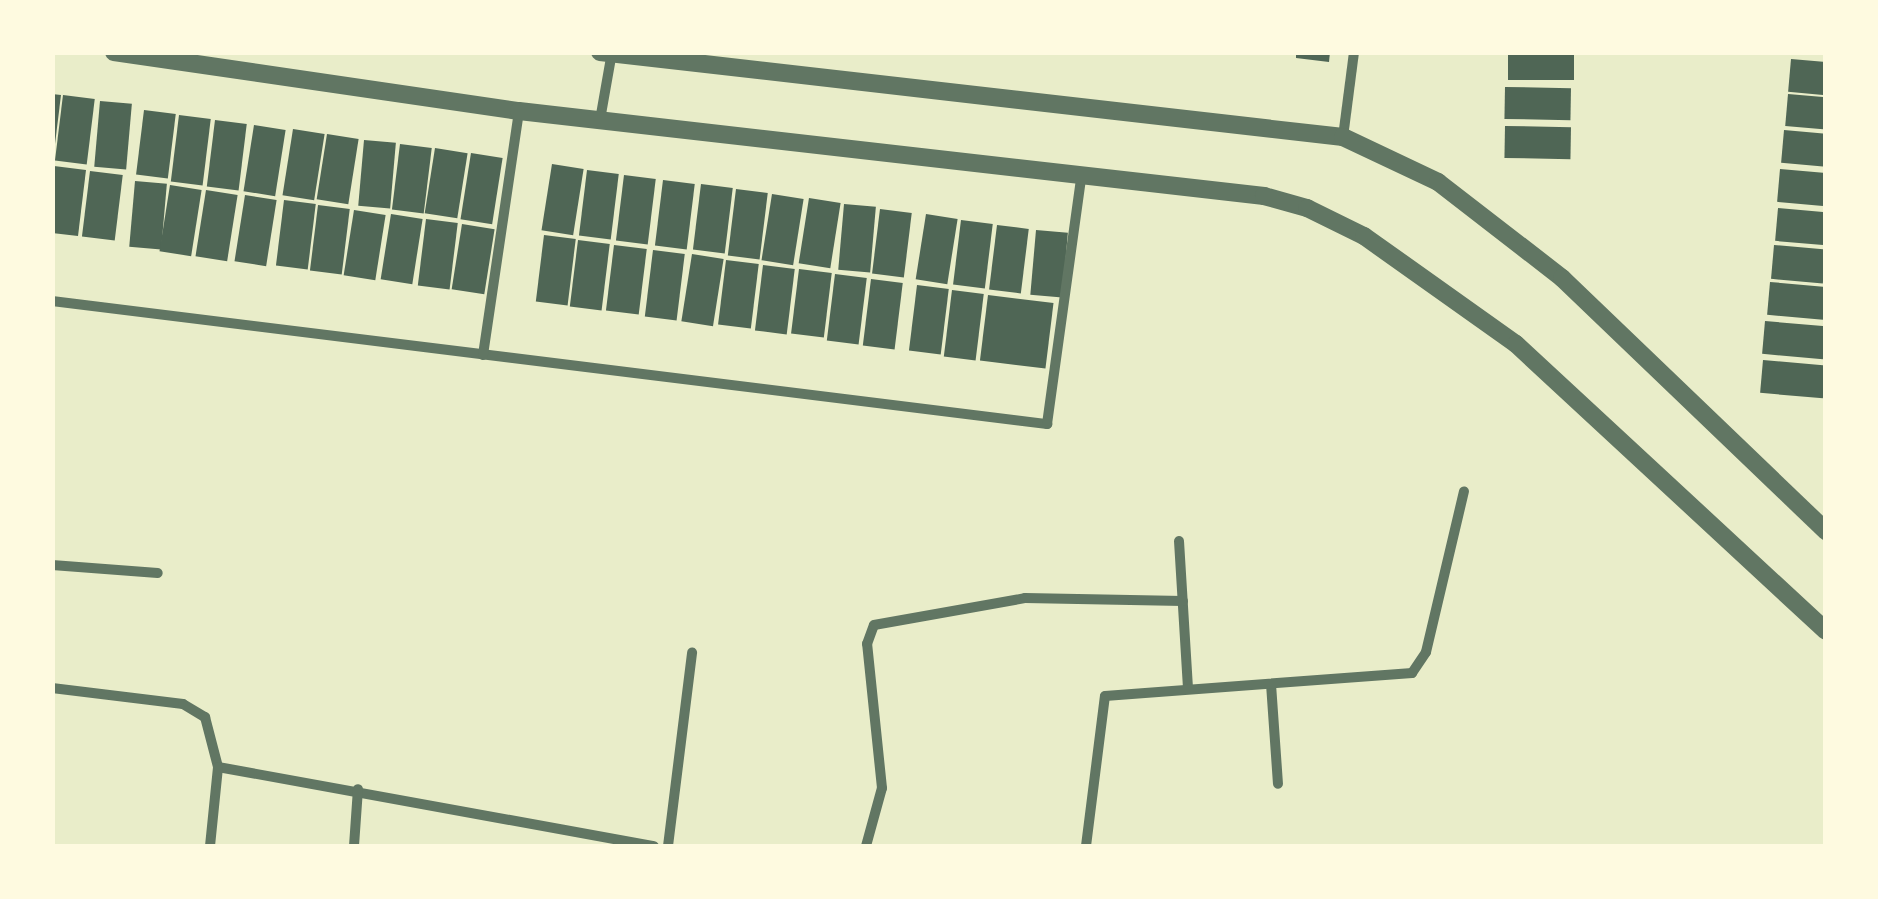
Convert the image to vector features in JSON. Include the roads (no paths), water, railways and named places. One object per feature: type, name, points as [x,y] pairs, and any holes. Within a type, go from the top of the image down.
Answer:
[{"type":"street","points":[[114,52],[518,110],[1081,179],[1264,196],[1307,208],[1364,236],[1516,344],[1826,632]]},
{"type":"street","points":[[1343,137],[1354,52]]},
{"type":"street","points":[[600,120],[608,53],[1343,137],[1438,182],[1562,278],[1826,531]]},
{"type":"street","points":[[483,355],[518,110]]},
{"type":"street","points":[[52,301],[1047,424],[1081,179]]},
{"type":"street","points":[[1086,846],[1100,703],[1112,694],[1390,679],[1421,665],[1464,491]]},
{"type":"street","points":[[1179,541],[1188,687]]},
{"type":"street","points":[[52,565],[158,572]]},
{"type":"street","points":[[866,846],[882,788],[867,644],[874,625],[1025,598],[1183,601]]},
{"type":"street","points":[[668,846],[692,652]]},
{"type":"street","points":[[1271,684],[1278,784]]},
{"type":"street","points":[[52,688],[183,704],[204,717],[218,767],[210,846]]},
{"type":"street","points":[[218,767],[358,789],[654,846]]},
{"type":"street","points":[[354,846],[358,789]]}]
